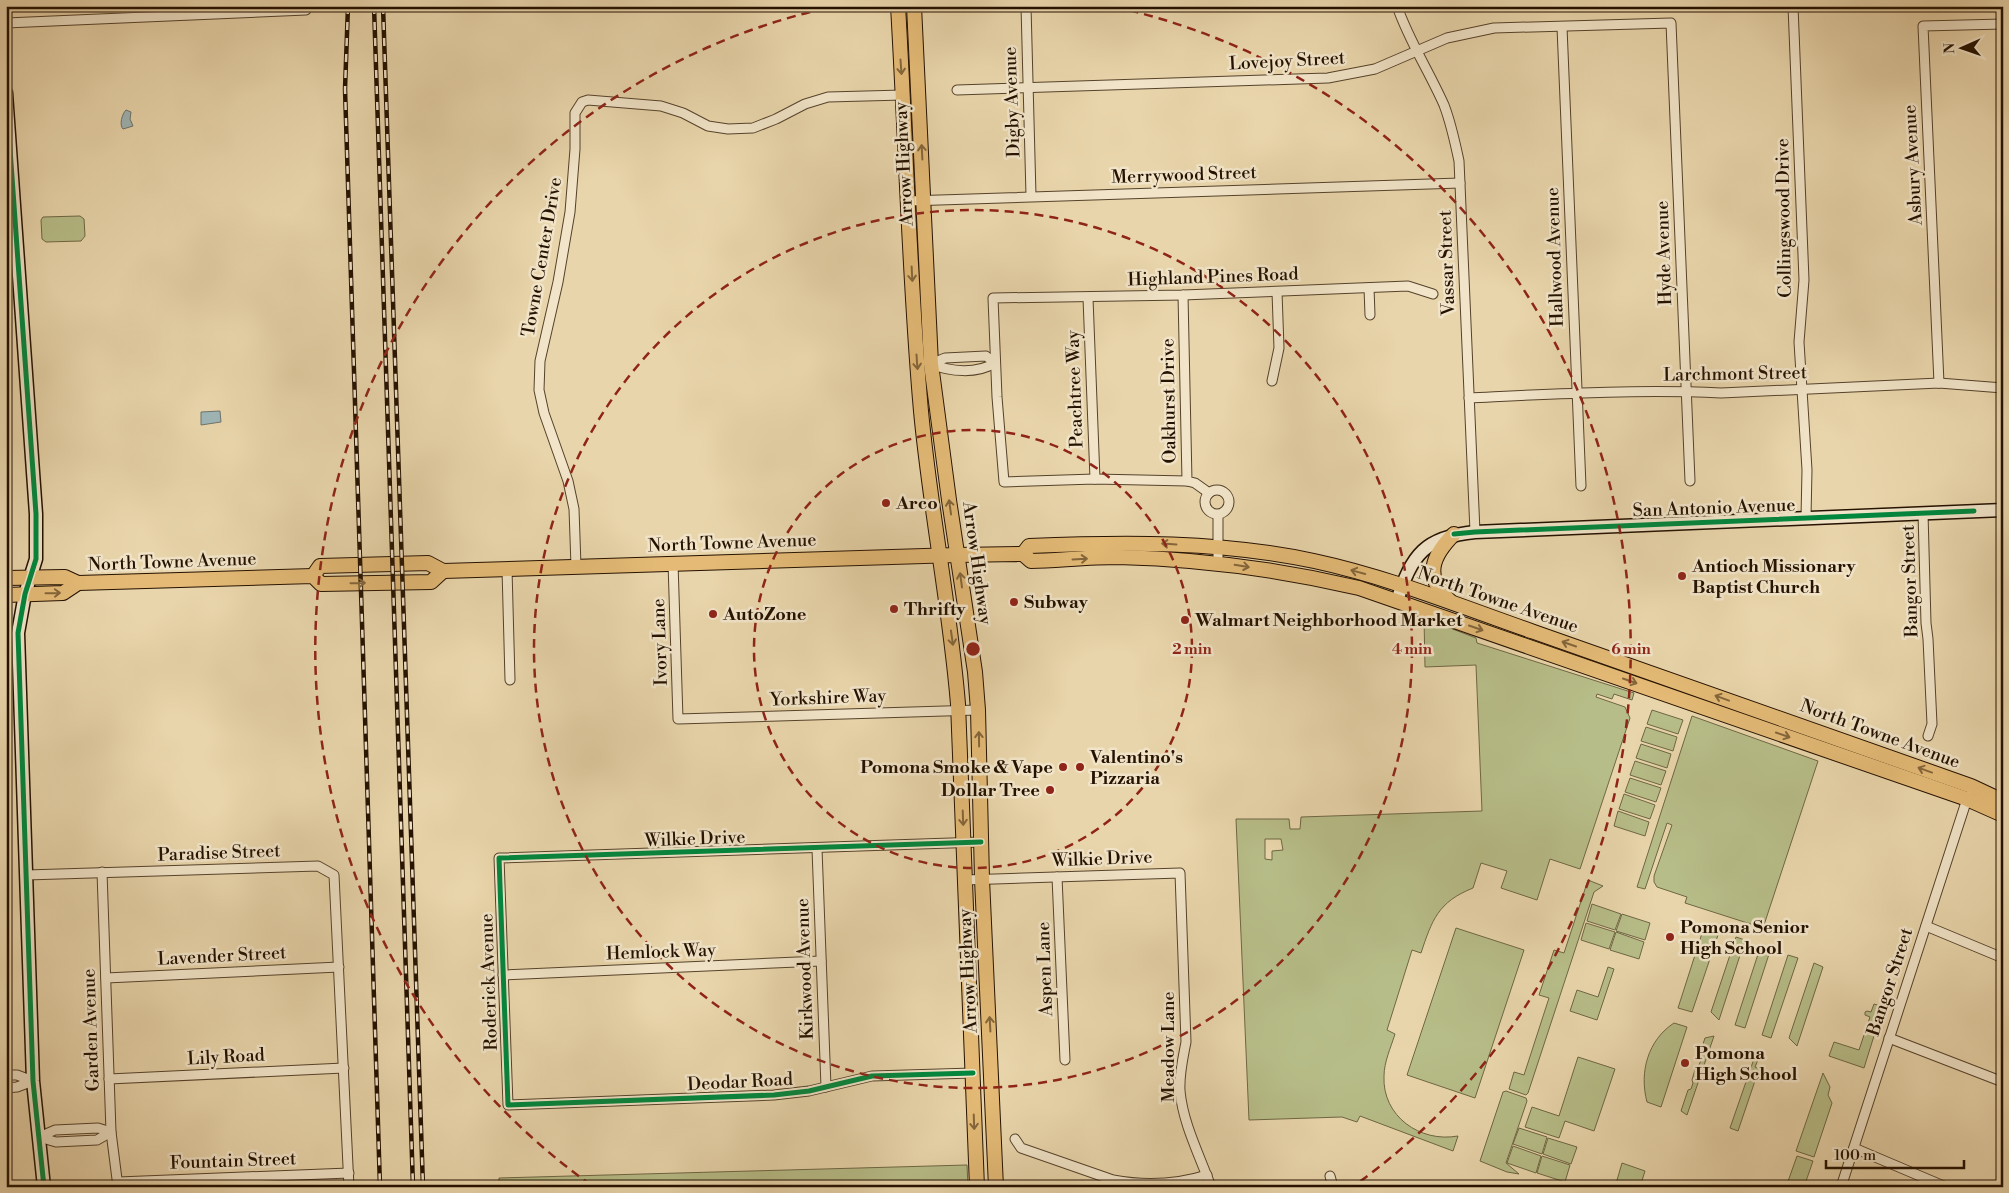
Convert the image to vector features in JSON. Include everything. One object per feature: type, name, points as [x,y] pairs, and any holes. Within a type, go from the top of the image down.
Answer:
[{"type":"main road","name":"Arrow Highway","points":[[898,6],[920,404],[939,556],[953,642],[959,711],[977,1187]]},
{"type":"main road","name":"Arrow Highway","points":[[914,6],[932,364],[957,555],[975,672],[978,710],[982,879],[996,1187]]},
{"type":"main road","points":[[6,94],[36,514],[36,559],[21,612],[18,641],[33,1080],[44,1187]]},
{"type":"main road","name":"San Antonio Avenue","points":[[1397,601],[1411,566],[1425,549],[1437,540],[1454,534],[2003,510]]},
{"type":"main road","points":[[1454,534],[1442,546],[1436,558],[1433,571],[1435,585],[1454,604]]},
{"type":"main road","name":"North Towne Avenue","points":[[1022,554],[1029,546],[1103,542],[1165,543],[1218,547],[1313,561],[1363,574],[1454,604],[1969,793],[2003,815]]},
{"type":"main road","name":"North Towne Avenue","points":[[6,595],[63,593],[78,583],[313,576],[321,584],[431,582],[443,571],[957,555],[1022,554],[1031,561],[1116,557],[1218,562],[1359,588],[1969,793],[2003,801]]},
{"type":"main road","points":[[6,578],[65,577],[78,583]]},
{"type":"main road","name":"Deodar Road","points":[[973,1073],[992,1072]]},
{"type":"street","name":"Digby Avenue","points":[[1026,6],[1031,196]]},
{"type":"street","name":"Vassar Street","points":[[1397,6],[1416,52],[1444,106],[1459,161],[1475,532]]},
{"type":"street","name":"Collingswood Drive","points":[[1793,6],[1804,280],[1799,342],[1807,470],[1806,518]]},
{"type":"street","points":[[6,23],[306,10]]},
{"type":"street","name":"Lovejoy Street","points":[[958,90],[1328,78],[1375,69],[1447,38],[1478,30],[1671,23]]},
{"type":"street","name":"Hyde Avenue","points":[[1671,23],[1690,481]]},
{"type":"street","name":"Asbury Avenue","points":[[1939,383],[1923,26],[2003,24]]},
{"type":"street","name":"Hallwood Avenue","points":[[1562,27],[1581,486]]},
{"type":"street","name":"Towne Center Drive","points":[[576,566],[574,509],[568,481],[544,416],[540,390],[540,360],[558,282],[570,212],[575,149],[574,122],[578,106],[588,100],[661,106],[684,113],[708,126],[728,129],[753,128],[805,104],[828,97],[903,94]]},
{"type":"street","name":"Merrywood Street","points":[[908,201],[1460,183]]},
{"type":"street","name":"Highland Pines Road","points":[[995,363],[993,298],[1088,298],[1408,286],[1433,294]]},
{"type":"street","points":[[1369,288],[1370,315]]},
{"type":"street","points":[[1272,381],[1279,348],[1277,292]]},
{"type":"street","name":"Oakhurst Drive","points":[[1183,295],[1187,482],[1195,483],[1209,493],[1220,490],[1229,498],[1228,509],[1218,515],[1218,562]]},
{"type":"street","name":"Peachtree Way","points":[[1088,298],[1095,479]]},
{"type":"street","points":[[932,364],[945,358],[986,356],[995,363],[1004,482],[1095,479],[1187,482]]},
{"type":"street","name":"Larchmont Street","points":[[1468,398],[1576,393],[1686,391],[1721,393],[1939,383],[2003,388]]},
{"type":"street","points":[[1209,493],[1205,500],[1206,507],[1211,513],[1218,515]]},
{"type":"street","name":"Bangor Street","points":[[1923,513],[1926,623],[1932,724],[1928,736]]},
{"type":"street","name":"Ivory Lane","points":[[673,563],[678,719]]},
{"type":"street","points":[[507,569],[510,680]]},
{"type":"street","name":"Yorkshire Way","points":[[678,719],[978,710]]},
{"type":"street","name":"Bangor Street","points":[[1841,1187],[1969,793]]},
{"type":"street","name":"Wilkie Drive","points":[[499,858],[817,849],[981,842]]},
{"type":"street","name":"Kirkwood Avenue","points":[[817,849],[826,1087]]},
{"type":"street","name":"Roderick Avenue","points":[[499,858],[508,1105]]},
{"type":"street","name":"Paradise Street","points":[[26,875],[318,866],[334,875],[339,967]]},
{"type":"street","name":"Garden Avenue","points":[[102,872],[111,1132],[118,1184]]},
{"type":"street","name":"Wilkie Drive","points":[[964,880],[1180,873]]},
{"type":"street","name":"Meadow Lane","points":[[1180,873],[1186,1042],[1181,1068],[1180,1090],[1182,1107],[1211,1187]]},
{"type":"street","name":"Aspen Lane","points":[[1057,877],[1065,1060]]},
{"type":"street","points":[[1926,926],[2003,958]]},
{"type":"street","name":"Hemlock Way","points":[[503,975],[821,962]]},
{"type":"street","points":[[339,967],[349,1187]]},
{"type":"street","name":"Lavender Street","points":[[106,978],[339,967]]},
{"type":"street","points":[[1889,1038],[2003,1082]]},
{"type":"street","name":"Lily Road","points":[[109,1079],[344,1068]]},
{"type":"street","name":"Deodar Road","points":[[508,1105],[774,1095],[826,1087],[872,1076],[973,1073]]},
{"type":"street","points":[[6,1075],[17,1075],[33,1080]]},
{"type":"street","points":[[6,1088],[18,1087],[33,1080]]},
{"type":"street","points":[[39,1136],[55,1130],[98,1128],[111,1132]]},
{"type":"street","points":[[1015,1139],[1021,1148],[1112,1180],[1163,1184],[1192,1180],[1207,1175]]},
{"type":"street","points":[[1854,1148],[1946,1187]]},
{"type":"street","name":"Fountain Street","points":[[118,1184],[348,1173]]},
{"type":"street","points":[[1330,1176],[1333,1187]]},
{"type":"green space","points":[[80,216],[84,219],[85,236],[81,241],[46,242],[42,239],[41,220],[43,217]]},
{"type":"green space","points":[[1424,618],[1476,638],[1477,643],[1634,693],[1632,700],[1614,694],[1612,699],[1597,694],[1596,697],[1625,707],[1630,718],[1580,869],[1550,859],[1537,900],[1501,888],[1507,871],[1481,863],[1473,888],[1452,899],[1438,913],[1421,953],[1412,950],[1387,1030],[1395,1034],[1385,1065],[1385,1090],[1389,1103],[1397,1114],[1406,1124],[1417,1131],[1444,1137],[1458,1136],[1453,1151],[1360,1116],[1357,1122],[1342,1117],[1249,1120],[1236,819],[1289,819],[1290,829],[1300,829],[1301,817],[1482,811],[1476,665],[1425,667]],"holes":[[[1265,839],[1281,839],[1283,850],[1272,851],[1272,860],[1265,859]]]},
{"type":"green space","points":[[1652,710],[1683,720],[1678,734],[1647,724]]},
{"type":"green space","points":[[1692,716],[1818,761],[1763,928],[1685,903],[1687,897],[1657,887],[1654,882],[1654,876],[1672,825],[1667,823],[1645,889],[1637,887]]},
{"type":"green space","points":[[1646,727],[1677,737],[1673,751],[1641,741]]},
{"type":"green space","points":[[1641,744],[1671,754],[1667,768],[1636,758]]},
{"type":"green space","points":[[1635,761],[1666,771],[1661,785],[1630,775]]},
{"type":"green space","points":[[1630,778],[1661,788],[1656,802],[1625,792]]},
{"type":"green space","points":[[1624,794],[1655,805],[1650,819],[1619,809]]},
{"type":"green space","points":[[1618,811],[1649,822],[1645,836],[1614,826]]},
{"type":"green space","points":[[1588,880],[1603,886],[1594,892],[1526,1095],[1509,1089],[1514,1072],[1524,1075],[1549,998],[1539,995],[1554,950],[1564,953]]},
{"type":"green space","points":[[1592,904],[1621,914],[1615,930],[1587,921]]},
{"type":"green space","points":[[1622,914],[1650,923],[1645,940],[1616,931]]},
{"type":"green space","points":[[1586,923],[1615,932],[1609,949],[1581,940]]},
{"type":"green space","points":[[1704,927],[1719,932],[1692,1012],[1678,1008]]},
{"type":"green space","points":[[1456,928],[1524,950],[1475,1098],[1407,1075]]},
{"type":"green space","points":[[1616,932],[1644,942],[1639,959],[1610,950]]},
{"type":"green space","points":[[1736,937],[1745,940],[1719,1020],[1711,1012]]},
{"type":"green space","points":[[1761,945],[1771,948],[1745,1028],[1735,1025]]},
{"type":"green space","points":[[1788,955],[1798,958],[1771,1038],[1762,1035]]},
{"type":"green space","points":[[1814,963],[1823,967],[1797,1046],[1789,1038]]},
{"type":"green space","points":[[1608,967],[1614,969],[1597,1020],[1570,1011],[1577,990],[1598,997]]},
{"type":"green space","points":[[1874,1004],[1883,1007],[1864,1068],[1829,1056],[1834,1042],[1859,1050],[1870,1017],[1865,1015],[1865,1012],[1871,1012]]},
{"type":"green space","points":[[1674,1023],[1687,1027],[1661,1107],[1647,1102],[1644,1079],[1645,1068],[1652,1048],[1658,1038]]},
{"type":"green space","points":[[1714,1036],[1687,1115],[1681,1111],[1688,1090],[1691,1089],[1693,1083],[1692,1080],[1696,1066],[1699,1065],[1701,1060],[1699,1056],[1705,1038]]},
{"type":"green space","points":[[1756,1053],[1760,1055],[1755,1067],[1759,1069],[1738,1131],[1730,1128]]},
{"type":"green space","points":[[1578,1057],[1615,1069],[1594,1131],[1565,1121],[1559,1138],[1525,1127],[1532,1107],[1559,1116]]},
{"type":"green space","points":[[1823,1073],[1830,1087],[1828,1095],[1832,1103],[1814,1157],[1796,1151]]},
{"type":"green space","points":[[1506,1091],[1526,1098],[1527,1101],[1506,1163],[1519,1174],[1507,1172],[1480,1161],[1503,1092]]},
{"type":"green space","points":[[1519,1128],[1547,1137],[1542,1154],[1513,1144]]},
{"type":"green space","points":[[1548,1138],[1577,1147],[1571,1164],[1543,1154]]},
{"type":"green space","points":[[1513,1146],[1541,1156],[1536,1173],[1507,1163]]},
{"type":"green space","points":[[1542,1156],[1570,1165],[1565,1182],[1537,1173]]},
{"type":"green space","points":[[1797,1156],[1813,1161],[1804,1187],[1786,1187]]},
{"type":"green space","points":[[1622,1163],[1645,1171],[1640,1187],[1615,1187]]},
{"type":"green space","points":[[967,1165],[968,1187],[499,1187],[499,1178]]},
{"type":"water","points":[[126,110],[131,112],[130,119],[133,126],[123,129],[121,120]]},
{"type":"water","points":[[220,411],[221,422],[201,425],[201,412]]},
{"type":"railway","points":[[348,6],[345,89],[380,1187]]},
{"type":"railway","points":[[374,6],[413,1187]]},
{"type":"railway","points":[[383,6],[423,1187]]},
{"type":"cycle path","points":[[6,93],[36,514],[36,559],[25,594],[18,633],[33,1081],[44,1187]]},
{"type":"cycle path","points":[[1454,534],[1974,511]]},
{"type":"cycle path","points":[[973,1073],[872,1076],[809,1091],[774,1095],[508,1105],[499,858],[981,842]]},
{"type":"place","name":"Arco","points":[[886,503]]},
{"type":"place","name":"Antioch Missionary Baptist Church","points":[[1682,576]]},
{"type":"place","name":"Subway","points":[[1014,602]]},
{"type":"place","name":"Thrifty","points":[[894,609]]},
{"type":"place","name":"AutoZone","points":[[713,614]]},
{"type":"place","name":"Walmart Neighborhood Market","points":[[1185,620]]},
{"type":"place","name":"Pomona Smoke & Vape","points":[[1063,767]]},
{"type":"place","name":"Valentino's Pizzaria","points":[[1080,767]]},
{"type":"place","name":"Dollar Tree","points":[[1050,790]]},
{"type":"place","name":"Pomona Senior High School","points":[[1670,937]]},
{"type":"place","name":"Pomona High School","points":[[1685,1063]]}]
